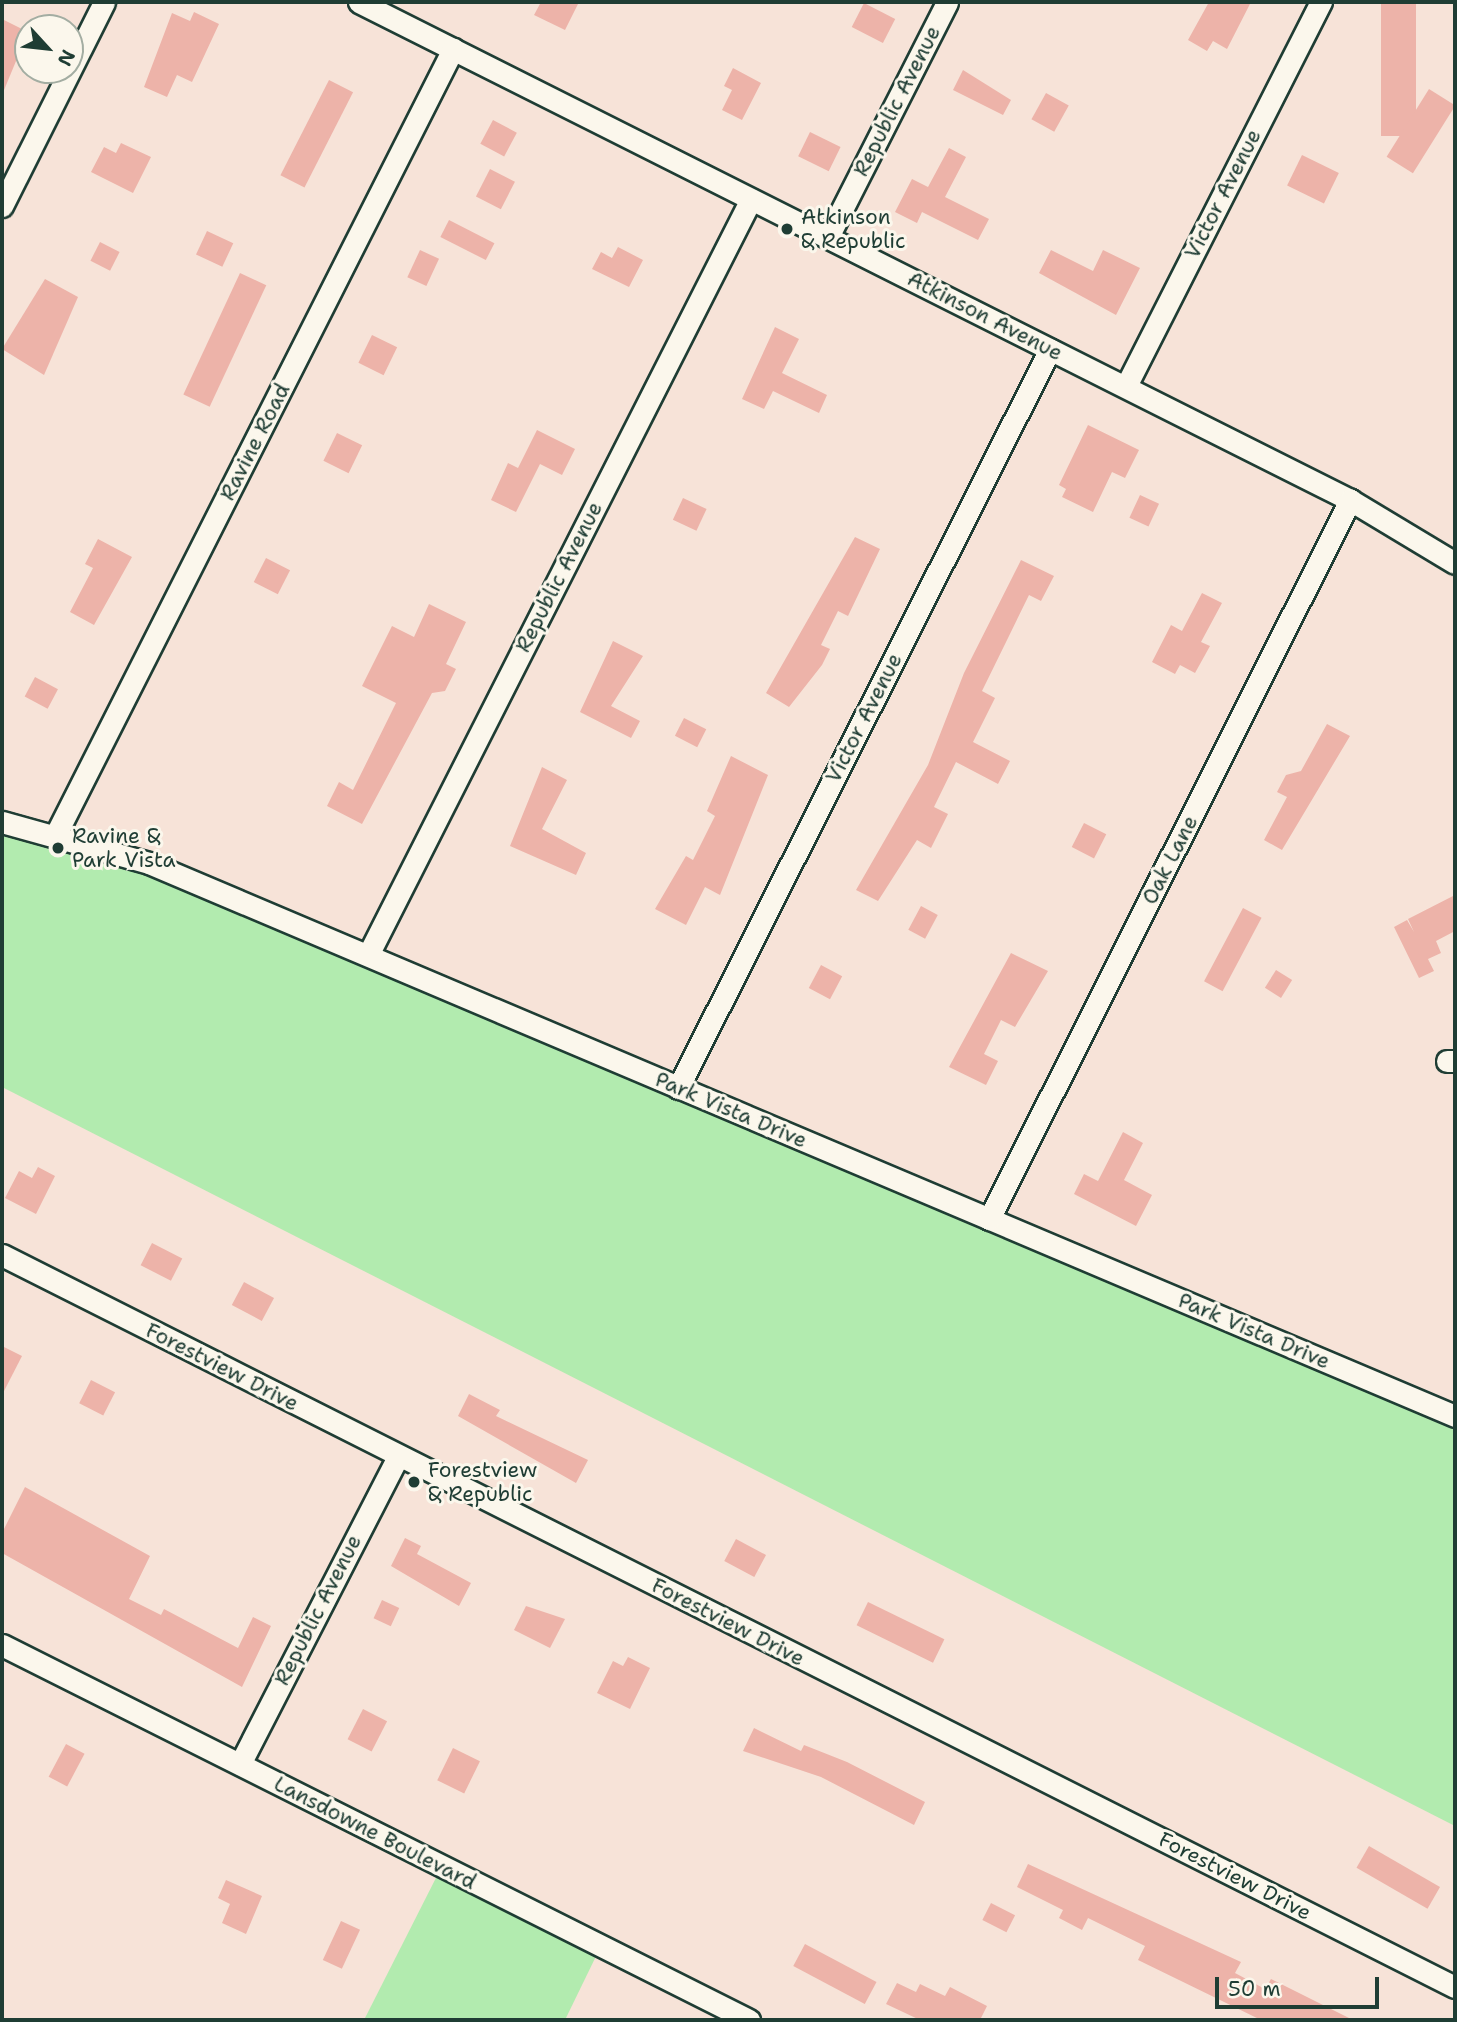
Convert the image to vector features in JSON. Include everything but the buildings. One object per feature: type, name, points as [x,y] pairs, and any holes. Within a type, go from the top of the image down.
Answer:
[{"type":"street","points":[[2,206],[104,2]]},
{"type":"street","name":"Atkinson Avenue","points":[[359,2],[1350,500],[1455,563]]},
{"type":"street","name":"Republic Avenue","points":[[828,237],[947,2]]},
{"type":"street","name":"Victor Avenue","points":[[1126,386],[1321,2]]},
{"type":"street","name":"Ravine Road","points":[[57,834],[453,49]]},
{"type":"street","name":"Republic Avenue","points":[[368,955],[751,198]]},
{"type":"street","name":"Victor Avenue","points":[[678,1088],[1050,348]]},
{"type":"street","name":"Oak Lane","points":[[989,1219],[1350,500]]},
{"type":"street","name":"Park Vista Drive","points":[[2,822],[57,834],[149,863],[1455,1416]]},
{"type":"street","name":"Forestview Drive","points":[[2,1255],[1455,1987]]},
{"type":"street","name":"Republic Avenue","points":[[240,1765],[398,1456]]},
{"type":"street","name":"Lansdowne Boulevard","points":[[2,1645],[749,2020]]},
{"type":"green space","points":[[2,822],[95,844],[1455,1416],[1455,1826],[2,1087]]},
{"type":"green space","points":[[442,1866],[601,1946],[565,2020],[364,2020]]},
{"type":"place","name":"Atkinson & Republic","points":[[787,229]]},
{"type":"place","name":"Ravine & Park Vista","points":[[58,848]]},
{"type":"place","name":"Forestview & Republic","points":[[414,1482]]}]
